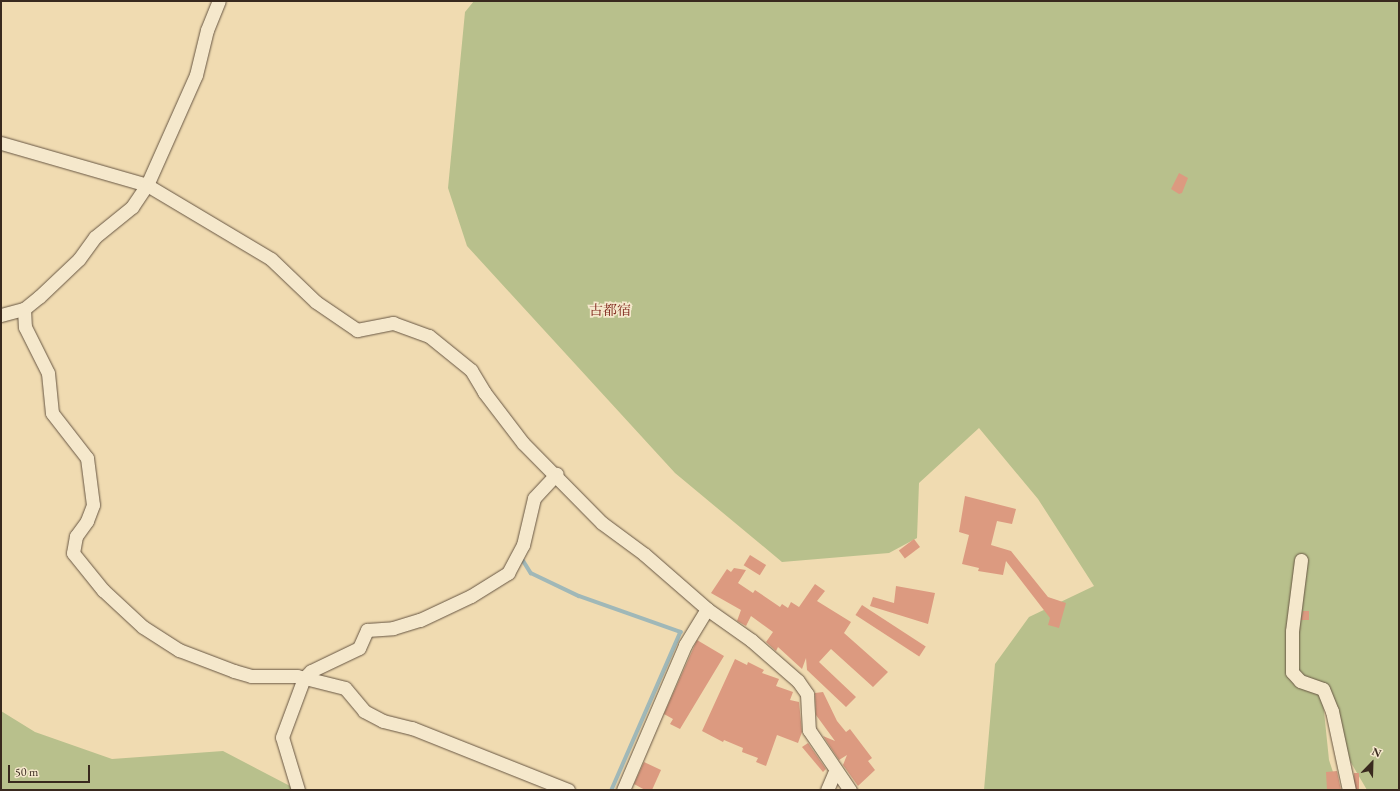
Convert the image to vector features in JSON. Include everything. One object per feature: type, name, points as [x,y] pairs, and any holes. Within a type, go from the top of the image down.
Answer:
[{"type":"street","points":[[1,315],[24,309],[79,259],[95,237],[132,207],[147,185],[196,75],[208,30],[219,1]]},
{"type":"street","points":[[1,143],[147,185],[271,259],[316,302],[344,324],[357,330],[394,323],[429,336],[471,370],[484,392],[523,443],[556,474],[602,523],[644,554],[707,609],[751,640],[798,681],[807,694],[809,730],[835,771],[850,790]]},
{"type":"street","points":[[24,309],[25,327],[48,373],[52,413],[87,458],[92,505],[87,521],[74,544],[73,553],[80,564],[103,590],[143,627],[178,650],[251,676],[277,674],[304,678],[345,688],[364,711],[383,721],[412,728],[568,790]]},
{"type":"street","points":[[298,790],[282,737],[304,678],[311,671],[359,648],[367,630],[394,628],[420,620],[471,596],[508,573],[523,545],[534,498],[556,474]]},
{"type":"street","points":[[1300,560],[1292,630],[1292,672],[1300,681],[1323,689],[1332,711],[1349,790]]},
{"type":"street","points":[[623,790],[686,645],[707,609]]},
{"type":"street","points":[[827,790],[835,771]]},
{"type":"green space","points":[[474,1],[1399,1],[1399,790],[1367,790],[1343,749],[1321,682],[1329,760],[1338,787],[1332,790],[984,790],[995,664],[1029,617],[1094,586],[1038,499],[979,428],[919,483],[917,538],[889,553],[782,562],[675,473],[467,246],[448,188],[465,12]]},
{"type":"green space","points":[[1,711],[35,732],[112,759],[223,751],[290,786],[291,790],[1,790]]},
{"type":"building","points":[[1179,173],[1188,178],[1182,193],[1179,194],[1171,189]]},
{"type":"building","points":[[965,496],[1016,509],[1012,524],[997,521],[991,545],[1011,551],[1048,597],[1066,603],[1059,628],[1048,625],[1050,618],[1006,561],[1003,575],[978,571],[979,568],[962,564],[969,535],[959,532]]},
{"type":"building","points":[[914,539],[920,547],[905,558],[899,550]]},
{"type":"building","points":[[750,555],[766,565],[760,575],[744,565]]},
{"type":"building","points":[[734,568],[746,570],[738,583],[753,593],[755,590],[780,607],[782,604],[788,608],[791,602],[799,607],[815,584],[825,591],[817,601],[851,622],[844,633],[888,672],[873,687],[831,649],[819,662],[856,697],[846,707],[807,670],[806,658],[802,669],[778,647],[776,651],[766,642],[773,632],[751,616],[746,626],[737,621],[741,610],[711,593],[727,569],[731,572]]},
{"type":"building","points":[[896,586],[935,593],[928,624],[870,606],[873,597],[894,603]]},
{"type":"building","points":[[862,605],[926,646],[919,656],[855,615]]},
{"type":"building","points":[[1303,611],[1309,611],[1309,620],[1301,620]]},
{"type":"building","points":[[697,640],[724,656],[680,729],[670,724],[673,719],[664,714]]},
{"type":"building","points":[[735,659],[747,665],[748,662],[764,670],[762,673],[779,679],[776,686],[793,692],[790,700],[799,702],[802,732],[798,743],[777,735],[766,766],[756,762],[758,758],[742,752],[743,748],[724,740],[723,742],[702,731]]},
{"type":"building","points":[[823,692],[837,721],[846,732],[850,729],[872,758],[868,761],[875,770],[858,786],[843,765],[847,755],[839,760],[823,736],[835,741],[816,715],[815,693]]},
{"type":"building","points":[[808,743],[826,769],[823,772],[802,747]]},
{"type":"building","points":[[644,762],[661,770],[652,790],[645,790],[634,784]]},
{"type":"building","points":[[1337,771],[1341,790],[1327,790],[1326,772]]},
{"type":"building","points":[[1354,773],[1359,773],[1359,790],[1354,790]]},
{"type":"waterway","points":[[521,557],[531,573],[579,596],[681,632],[612,790]]},
{"type":"district","name":"古都宿","points":[[610,310]]}]
